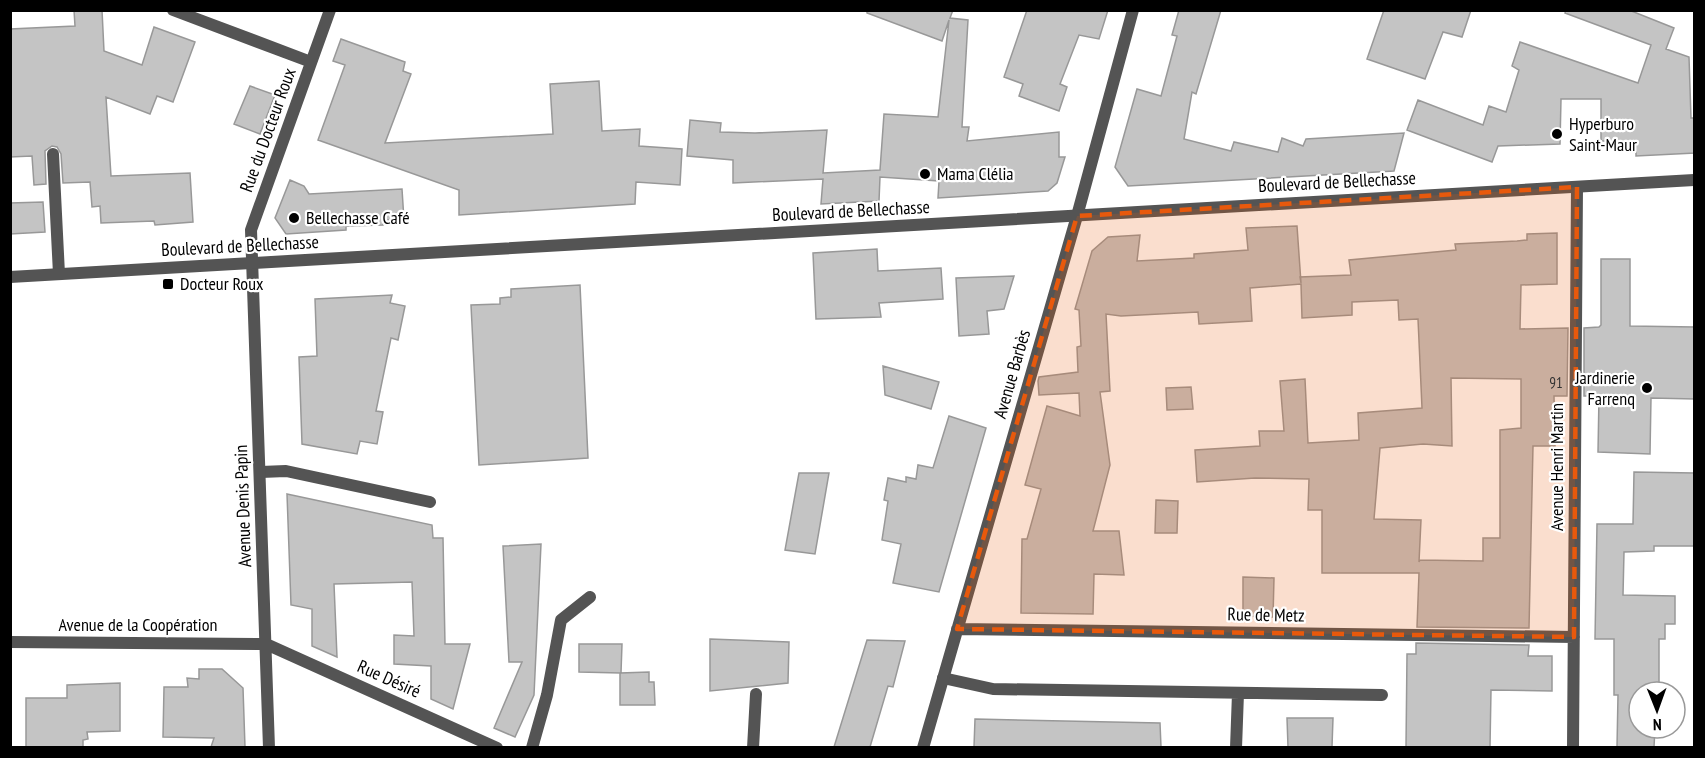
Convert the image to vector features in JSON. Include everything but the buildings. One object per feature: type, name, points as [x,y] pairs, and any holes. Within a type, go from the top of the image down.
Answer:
[{"type":"street","points":[[172,10],[311,62]]},
{"type":"street","name":"Rue du Docteur Roux","points":[[251,263],[250,230],[330,10]]},
{"type":"street","name":"Avenue Barbès","points":[[923,747],[1077,216],[1133,10]]},
{"type":"street","points":[[53,154],[59,274]]},
{"type":"street","name":"Boulevard de Bellechasse","points":[[10,277],[1695,180]]},
{"type":"street","name":"Avenue Henri Martin","points":[[1573,747],[1577,187]]},
{"type":"street","name":"Avenue Denis Papin","points":[[251,263],[261,472],[269,747]]},
{"type":"street","points":[[261,472],[286,471],[430,502]]},
{"type":"street","points":[[532,747],[547,695],[561,620],[590,597]]},
{"type":"street","name":"Rue de Metz","points":[[957,628],[1574,637]]},
{"type":"street","name":"Avenue de la Coopération","points":[[10,642],[266,644]]},
{"type":"street","name":"Rue Désiré","points":[[266,644],[497,747]]},
{"type":"street","points":[[943,678],[993,689],[1382,695]]},
{"type":"street","points":[[1236,747],[1238,693]]},
{"type":"street","points":[[753,747],[756,694]]},
{"type":"highlighted area","points":[[1577,187],[1574,637],[957,629],[1077,216]]},
{"type":"place","name":"Hyperburo Saint-Maur","points":[[1557,134]]},
{"type":"place","name":"Mama Clélia","points":[[925,174]]},
{"type":"place","name":"Bellechasse Café","points":[[294,218]]},
{"type":"place","name":"Docteur Roux","points":[[168,284]]},
{"type":"place","name":"Jardinerie Farrenq","points":[[1647,388]]}]
